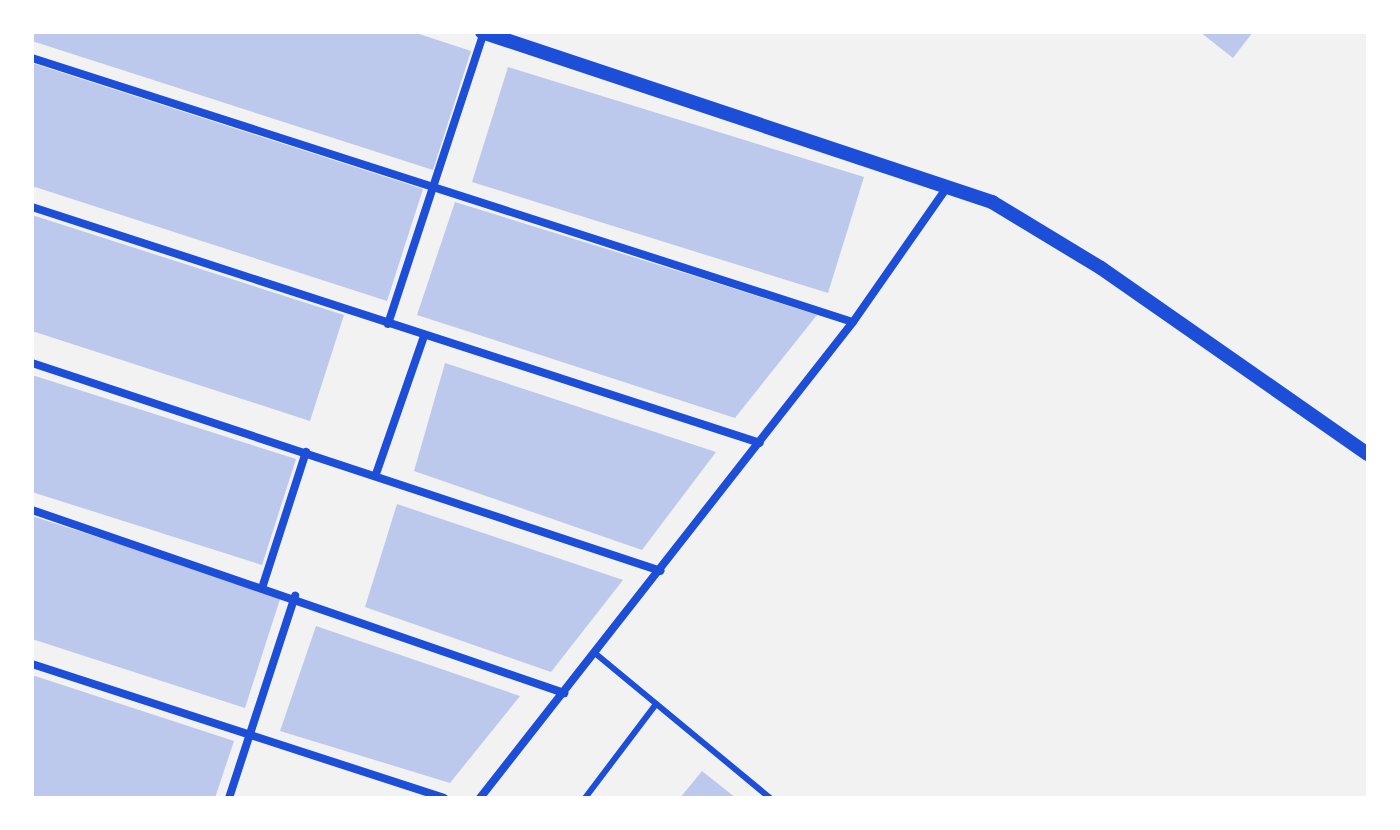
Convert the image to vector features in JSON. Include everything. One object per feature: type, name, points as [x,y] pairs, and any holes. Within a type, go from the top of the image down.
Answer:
[{"type":"street","points":[[388,324],[483,32],[949,185],[1042,230],[1368,454]]},
{"type":"street","points":[[32,58],[853,322]]},
{"type":"street","points":[[480,798],[596,654],[853,322],[949,185]]},
{"type":"street","points":[[32,207],[760,443]]},
{"type":"street","points":[[376,474],[424,336]]},
{"type":"street","points":[[32,363],[376,474],[661,571]]},
{"type":"street","points":[[263,585],[306,452]]},
{"type":"street","points":[[32,510],[295,596],[564,693]]},
{"type":"street","points":[[229,798],[295,596]]},
{"type":"street","points":[[32,664],[444,798]]},
{"type":"lane","points":[[596,654],[770,798]]},
{"type":"lane","points":[[585,798],[656,704]]},
{"type":"building","points":[[32,32],[413,32],[471,51],[433,170],[32,41]]},
{"type":"building","points":[[1200,32],[1253,32],[1233,58]]},
{"type":"building","points":[[32,63],[423,189],[387,301],[32,186]]},
{"type":"building","points":[[508,67],[864,177],[828,293],[472,182]]},
{"type":"building","points":[[455,202],[817,315],[735,418],[417,315]]},
{"type":"building","points":[[32,215],[344,315],[310,421],[32,331]]},
{"type":"building","points":[[445,363],[716,452],[642,550],[414,471]]},
{"type":"building","points":[[32,375],[296,459],[262,565],[32,492]]},
{"type":"building","points":[[397,504],[623,580],[551,672],[365,607]]},
{"type":"building","points":[[32,516],[281,596],[245,708],[32,639]]},
{"type":"building","points":[[316,626],[520,696],[450,783],[280,731]]},
{"type":"building","points":[[32,675],[234,741],[215,798],[32,798]]},
{"type":"building","points":[[702,771],[736,798],[680,798]]}]
